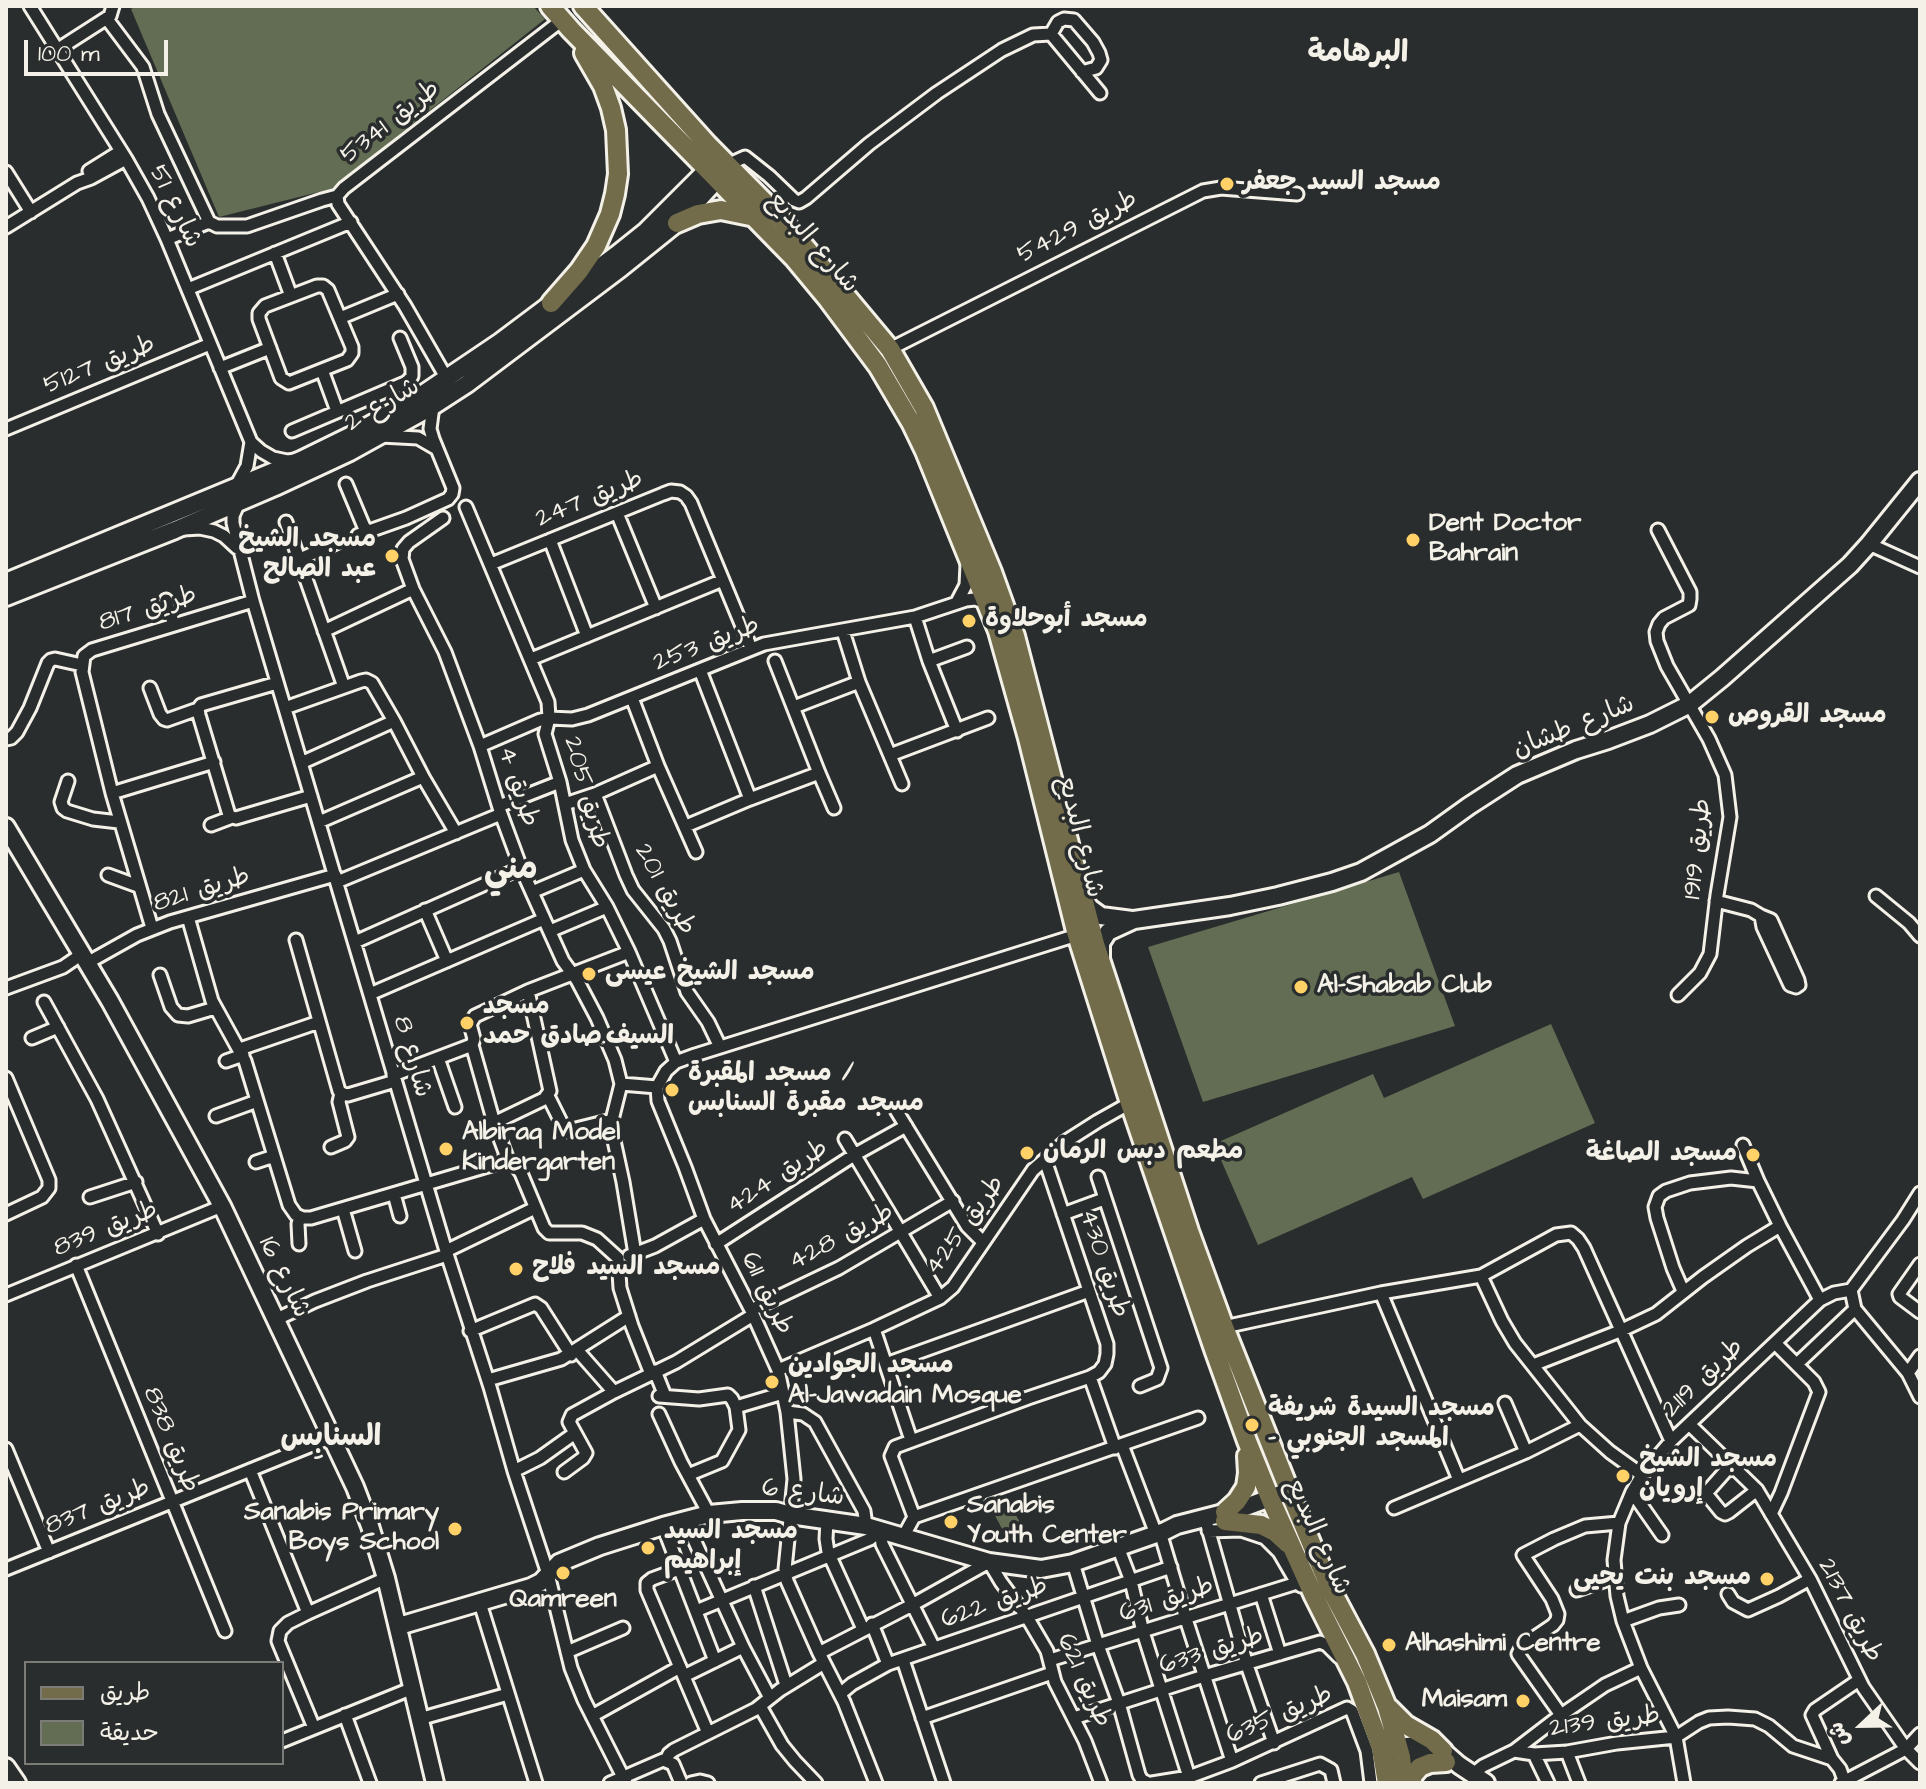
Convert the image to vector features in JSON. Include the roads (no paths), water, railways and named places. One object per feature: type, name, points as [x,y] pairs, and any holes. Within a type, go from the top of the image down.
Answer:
[{"type":"main road","name":"شارع البديع","points":[[583,6],[719,168],[756,218],[828,299],[878,366],[925,451],[987,603],[1009,670],[1077,935],[1130,1103],[1247,1441],[1314,1596],[1404,1783]]},
{"type":"main road","name":"شارع البديع","points":[[561,18],[719,168],[783,221],[890,349],[924,408],[1006,608],[1102,968],[1189,1231],[1291,1495],[1330,1588],[1369,1663],[1387,1707],[1391,1753],[1387,1783]]},
{"type":"main road","points":[[551,303],[579,271],[603,233],[618,174],[616,130],[603,86],[561,18]]},
{"type":"main road","points":[[677,223],[698,214],[721,210],[756,218]]},
{"type":"main road","points":[[1216,1522],[1246,1487],[1247,1441]]},
{"type":"main road","points":[[1216,1522],[1254,1523],[1267,1527],[1293,1550]]},
{"type":"main road","points":[[1387,1707],[1465,1769]]},
{"type":"main road","points":[[1411,1783],[1420,1767],[1430,1763],[1465,1769]]},
{"type":"street","name":"شارع 51","points":[[30,6],[148,198],[251,442]]},
{"type":"street","points":[[57,50],[113,10],[143,67],[158,114],[209,222],[217,226],[247,226],[337,196]]},
{"type":"street","name":"طريق 5341","points":[[447,379],[398,294],[338,204],[337,196],[561,18]]},
{"type":"street","points":[[1051,34],[1058,22],[1074,20],[1093,42],[1101,60],[1096,68],[1082,72]]},
{"type":"street","points":[[719,168],[745,157],[799,202],[937,93],[1023,39],[1051,34]]},
{"type":"street","points":[[1051,34],[1100,93]]},
{"type":"street","points":[[6,227],[77,183],[88,172],[123,155]]},
{"type":"street","name":"شارع 2","points":[[6,582],[237,495],[316,469],[433,406],[560,315],[677,223],[719,168]]},
{"type":"street","name":"شارع 2","points":[[6,597],[175,530],[380,420],[447,379],[551,303],[646,231],[719,168]]},
{"type":"street","points":[[6,172],[31,212]]},
{"type":"street","name":"طريق 5429","points":[[890,349],[1203,191],[1221,188],[1297,194]]},
{"type":"street","points":[[167,239],[209,222]]},
{"type":"street","points":[[188,289],[351,222]]},
{"type":"street","points":[[275,253],[291,296]]},
{"type":"street","points":[[323,286],[328,290],[340,318],[352,347],[347,360],[294,382],[281,378],[259,319],[259,313],[265,306],[323,286]]},
{"type":"street","points":[[340,318],[398,294]]},
{"type":"street","points":[[292,431],[407,382],[412,376],[412,367],[400,338]]},
{"type":"street","name":"طريق 5127","points":[[6,429],[210,344]]},
{"type":"street","points":[[220,368],[270,348]]},
{"type":"street","points":[[322,370],[337,411]]},
{"type":"street","points":[[346,484],[364,527],[363,533],[448,499],[453,488],[430,429],[433,406]]},
{"type":"street","points":[[380,436],[418,438],[437,449]]},
{"type":"street","points":[[251,442],[273,458],[301,460]]},
{"type":"street","points":[[237,495],[251,442]]},
{"type":"street","name":"شارع طشان","points":[[1134,920],[1278,896],[1361,872],[1430,834],[1517,775],[1650,724],[1690,704],[1850,565],[1920,481]]},
{"type":"street","name":"طريق 247","points":[[491,564],[671,491],[680,492],[691,503],[751,648]]},
{"type":"street","name":"شارع 8","points":[[237,495],[233,516],[253,601],[446,1253],[548,1574],[577,1685],[625,1781]]},
{"type":"street","name":"طريق 205","points":[[466,507],[548,702],[549,718],[545,734],[560,782],[572,840],[584,870],[629,952],[676,1062]]},
{"type":"street","points":[[617,513],[656,608]]},
{"type":"street","name":"طريق 4","points":[[443,518],[409,542],[403,549],[402,559],[413,589],[445,652],[521,868],[563,961],[597,1018],[615,1060],[621,1084]]},
{"type":"street","points":[[286,522],[344,687]]},
{"type":"street","points":[[175,530],[200,528],[214,531],[239,550]]},
{"type":"street","name":"طريق 1919","points":[[1658,530],[1690,592],[1690,599],[1689,605],[1659,624],[1657,641],[1725,775],[1730,817],[1710,954],[1700,973],[1678,995]]},
{"type":"street","points":[[550,540],[587,636]]},
{"type":"street","points":[[300,559],[336,543]]},
{"type":"street","points":[[1869,544],[1920,567]]},
{"type":"street","points":[[957,602],[966,585],[965,554]]},
{"type":"street","points":[[531,659],[723,580]]},
{"type":"street","points":[[324,631],[413,589]]},
{"type":"street","name":"طريق 253","points":[[480,746],[525,725],[549,718],[580,718],[751,648],[915,617],[971,599],[987,603]]},
{"type":"street","points":[[166,600],[174,625]]},
{"type":"street","name":"طريق 817","points":[[152,928],[119,822],[82,672],[84,656],[92,650],[253,601]]},
{"type":"street","points":[[915,617],[957,731]]},
{"type":"street","points":[[843,631],[859,682],[902,784]]},
{"type":"street","points":[[929,661],[967,647]]},
{"type":"street","points":[[6,739],[17,732],[51,660],[82,665]]},
{"type":"street","points":[[775,661],[834,808]]},
{"type":"street","points":[[700,670],[750,799]]},
{"type":"street","points":[[285,708],[366,680],[375,687],[456,833]]},
{"type":"street","points":[[794,707],[859,682]]},
{"type":"street","points":[[150,688],[160,714],[167,720],[206,703],[277,683]]},
{"type":"street","points":[[632,698],[696,852]]},
{"type":"street","points":[[198,709],[232,817]]},
{"type":"street","points":[[890,755],[988,718]]},
{"type":"street","points":[[301,763],[394,721]]},
{"type":"street","points":[[112,793],[214,762]]},
{"type":"street","points":[[565,804],[658,766]]},
{"type":"street","points":[[686,826],[819,773]]},
{"type":"street","points":[[319,822],[423,777]]},
{"type":"street","points":[[68,781],[61,802],[63,808],[93,819],[119,822]]},
{"type":"street","name":"طريق 821","points":[[6,988],[152,928],[336,878],[456,833],[560,782]]},
{"type":"street","name":"طريق 201","points":[[595,794],[633,890],[664,929],[687,992],[708,1022],[720,1047]]},
{"type":"street","points":[[211,825],[311,796]]},
{"type":"street","name":"شارع 16","points":[[6,827],[85,958],[222,1206],[332,1437],[365,1513],[386,1578],[435,1783]]},
{"type":"street","points":[[355,942],[521,868]]},
{"type":"street","points":[[532,892],[584,870]]},
{"type":"street","points":[[108,875],[138,886]]},
{"type":"street","points":[[1082,896],[1095,914],[1134,920]]},
{"type":"street","points":[[1876,896],[1920,936]]},
{"type":"street","points":[[1716,901],[1751,910],[1771,920],[1798,980],[1796,987],[1790,985],[1761,916]]},
{"type":"street","points":[[550,931],[607,907]]},
{"type":"street","points":[[425,910],[447,961]]},
{"type":"street","points":[[188,917],[215,1008],[241,1052],[293,1212],[300,1217],[311,1218],[508,1160]]},
{"type":"street","points":[[370,994],[544,919]]},
{"type":"street","points":[[1102,968],[1100,951],[1104,937],[1134,920]]},
{"type":"street","points":[[635,1254],[613,1136],[612,1120],[621,1084],[657,1087],[666,1071],[676,1062],[1077,935]]},
{"type":"street","points":[[296,940],[341,1093],[339,1102],[348,1137],[331,1147]]},
{"type":"street","points":[[629,952],[528,991],[473,1017],[470,1024],[474,1039],[472,1045],[508,1160],[521,1173],[544,1228],[549,1233],[582,1233],[597,1239],[618,1258],[620,1288],[662,1396],[699,1399],[728,1395],[732,1399],[739,1430],[722,1461],[688,1475]]},
{"type":"street","points":[[160,975],[171,1007],[178,1015],[188,1016],[215,1008]]},
{"type":"street","points":[[528,991],[550,1085],[548,1096],[564,1128],[568,1131],[612,1120]]},
{"type":"street","points":[[44,1002],[97,1099],[158,1234]]},
{"type":"street","points":[[226,1061],[241,1052],[319,1022]]},
{"type":"street","points":[[32,1038],[58,1027]]},
{"type":"street","points":[[341,1093],[348,1095],[472,1045]]},
{"type":"street","points":[[438,1058],[455,1107]]},
{"type":"street","points":[[6,1078],[49,1180],[49,1188],[42,1197],[6,1214]]},
{"type":"street","name":"طريق 611","points":[[657,1087],[658,1101],[704,1219],[778,1370],[787,1412],[794,1479],[785,1575],[854,1725],[876,1783]]},
{"type":"street","points":[[494,1123],[548,1096]]},
{"type":"street","points":[[216,1116],[257,1101]]},
{"type":"street","name":"طريق 425","points":[[778,1370],[940,1298],[953,1287],[1033,1170],[1065,1142],[1130,1103]]},
{"type":"street","points":[[896,1110],[970,1231],[983,1242]]},
{"type":"street","name":"طريق 424","points":[[716,1244],[854,1155],[906,1126]]},
{"type":"street","points":[[845,1139],[940,1298]]},
{"type":"street","points":[[1743,1145],[1780,1226],[1820,1300]]},
{"type":"street","points":[[256,1162],[274,1156]]},
{"type":"street","name":"طريق 430","points":[[1045,1160],[1108,1349],[1105,1364],[1090,1377]]},
{"type":"street","name":"طريق 430","points":[[1098,1177],[1161,1368],[1157,1379],[1140,1386]]},
{"type":"street","points":[[1683,1291],[1657,1218],[1655,1207],[1659,1196],[1690,1183],[1731,1178],[1758,1181]]},
{"type":"street","points":[[90,1197],[136,1182]]},
{"type":"street","points":[[1920,1193],[1851,1290],[1855,1309],[1908,1373],[1920,1397]]},
{"type":"street","points":[[394,1194],[400,1216]]},
{"type":"street","points":[[1063,1214],[1104,1199]]},
{"type":"street","name":"طريق 428","points":[[575,1433],[569,1420],[572,1415],[676,1362],[752,1313],[839,1268],[953,1201]]},
{"type":"street","name":"طريق 839","points":[[6,1295],[222,1206]]},
{"type":"street","points":[[277,1319],[341,1291],[446,1253],[535,1208]]},
{"type":"street","points":[[343,1209],[355,1251]]},
{"type":"street","points":[[299,1244],[300,1217]]},
{"type":"street","points":[[618,1258],[655,1246],[704,1219]]},
{"type":"street","points":[[1533,1365],[1656,1314],[1683,1291],[1780,1226]]},
{"type":"street","points":[[1224,1327],[1381,1293],[1481,1276],[1556,1235],[1571,1233],[1584,1248],[1671,1441]]},
{"type":"street","points":[[1920,1264],[1899,1294],[1920,1312]]},
{"type":"street","name":"طريق 838","points":[[76,1265],[225,1631]]},
{"type":"street","points":[[1481,1276],[1515,1343],[1580,1425],[1642,1475]]},
{"type":"street","name":"طريق 2119","points":[[1684,1783],[1676,1737],[1641,1668],[1623,1621],[1614,1560],[1619,1523],[1642,1475],[1671,1441],[1820,1300],[1851,1290]]},
{"type":"street","points":[[886,1364],[1089,1291]]},
{"type":"street","points":[[1381,1293],[1459,1480]]},
{"type":"street","points":[[470,1331],[535,1304],[574,1352],[614,1392]]},
{"type":"street","points":[[1797,1364],[1855,1309]]},
{"type":"street","points":[[488,1380],[574,1352],[629,1316]]},
{"type":"street","points":[[874,1329],[911,1440]]},
{"type":"street","points":[[1771,1514],[1819,1397],[1818,1387],[1775,1343]]},
{"type":"street","points":[[1908,1373],[1920,1356]]},
{"type":"street","points":[[911,1540],[919,1516],[891,1456],[895,1447],[1090,1377],[1119,1447],[1161,1532],[1232,1761]]},
{"type":"street","points":[[736,1407],[783,1393]]},
{"type":"street","points":[[1505,1403],[1526,1452]]},
{"type":"street","points":[[787,1412],[803,1414],[815,1422],[882,1544],[934,1648]]},
{"type":"street","points":[[659,1414],[709,1514]]},
{"type":"street","points":[[919,1516],[1198,1418]]},
{"type":"street","points":[[1394,1508],[1526,1452],[1580,1425]]},
{"type":"street","name":"طريق 2137","points":[[1690,1425],[1757,1490],[1810,1579],[1859,1680],[1906,1749],[1920,1763]]},
{"type":"street","points":[[514,1471],[575,1433],[585,1455],[564,1472]]},
{"type":"street","name":"طريق 837","points":[[6,1569],[332,1437]]},
{"type":"street","points":[[6,1449],[49,1552]]},
{"type":"street","points":[[1731,1465],[1707,1492],[1721,1512],[1729,1512],[1757,1490]]},
{"type":"street","points":[[250,1470],[308,1613]]},
{"type":"street","points":[[1632,1492],[1662,1535]]},
{"type":"street","name":"شارع 6","points":[[399,1626],[531,1587],[541,1582],[559,1563],[600,1546],[709,1514],[776,1511],[874,1529],[989,1562],[1041,1569],[1073,1563],[1177,1525],[1216,1522],[1291,1495]]},
{"type":"street","points":[[685,1520],[743,1647],[782,1745],[816,1783]]},
{"type":"street","points":[[827,1521],[826,1543],[830,1556],[888,1664]]},
{"type":"street","points":[[1274,1743],[1229,1604],[1216,1522],[1265,1538],[1279,1552],[1297,1583],[1314,1596]]},
{"type":"street","points":[[1561,1715],[1518,1654],[1522,1646],[1553,1625],[1558,1614],[1552,1599],[1523,1555],[1585,1526],[1619,1523]]},
{"type":"street","points":[[663,1526],[715,1661]]},
{"type":"street","points":[[696,1611],[870,1539],[875,1535],[874,1529]]},
{"type":"street","points":[[1118,1547],[1189,1777]]},
{"type":"street","points":[[610,1783],[625,1781],[663,1760],[671,1752],[765,1702],[821,1658],[868,1627],[989,1562]]},
{"type":"street","name":"طريق 621","points":[[989,1562],[1047,1651],[1052,1673],[1101,1783]]},
{"type":"street","points":[[1073,1563],[1140,1778],[1152,1783]]},
{"type":"street","name":"طريق 622","points":[[840,1694],[888,1664],[1171,1567]]},
{"type":"street","points":[[679,1569],[652,1579],[647,1583],[647,1590],[708,1733]]},
{"type":"street","points":[[1577,1590],[1615,1577]]},
{"type":"street","points":[[314,1728],[278,1641],[280,1631],[283,1626],[308,1613],[386,1578]]},
{"type":"street","points":[[1728,1594],[1733,1602],[1748,1610],[1810,1579]]},
{"type":"street","name":"طريق 631","points":[[1050,1660],[1297,1583]]},
{"type":"street","points":[[754,1586],[786,1685]]},
{"type":"street","points":[[1261,1594],[1280,1654]]},
{"type":"street","points":[[480,1603],[536,1783]]},
{"type":"street","points":[[1623,1621],[1659,1608],[1679,1605]]},
{"type":"street","points":[[567,1652],[623,1628]]},
{"type":"street","name":"طريق 633","points":[[1074,1718],[1320,1642],[1327,1645],[1353,1672]]},
{"type":"street","points":[[592,1716],[682,1672],[743,1647]]},
{"type":"street","points":[[903,1660],[944,1783]]},
{"type":"street","points":[[1391,1753],[1429,1757],[1465,1769],[1502,1758],[1605,1685],[1641,1668]]},
{"type":"street","points":[[922,1718],[1052,1673]]},
{"type":"street","points":[[1859,1680],[1812,1715],[1832,1759],[1849,1780],[1906,1749],[1920,1734]]},
{"type":"street","points":[[284,1740],[413,1688]]},
{"type":"street","points":[[419,1719],[508,1694]]},
{"type":"street","name":"طريق 635","points":[[1152,1783],[1189,1777],[1232,1761],[1349,1708],[1367,1751],[1371,1783]]},
{"type":"street","points":[[345,1715],[370,1783]]},
{"type":"street","name":"طريق 2139","points":[[1514,1751],[1534,1754],[1567,1752],[1676,1737],[1709,1718],[1728,1717],[1755,1719],[1769,1726],[1793,1746],[1832,1759]]},
{"type":"street","points":[[1567,1752],[1579,1783]]},
{"type":"street","points":[[1534,1754],[1548,1783]]},
{"type":"street","points":[[663,1760],[675,1767],[681,1783]]},
{"type":"street","points":[[1261,1783],[1320,1764],[1331,1770],[1334,1783]]},
{"type":"street","points":[[6,1767],[17,1783]]},
{"type":"street","points":[[691,1783],[708,1783]]},
{"type":"place","name":"مسجد السيد جعفر","points":[[1227,184]]},
{"type":"place","name":"Dent Doctor Bahrain","points":[[1413,540]]},
{"type":"place","name":"مسجد الشيخ عبد الصالح","points":[[392,556]]},
{"type":"place","name":"مسجد أبوحلاوة","points":[[969,621]]},
{"type":"place","name":"مسجد القروص","points":[[1712,717]]},
{"type":"place","name":"مسجد الشيخ عيسى","points":[[589,974]]},
{"type":"place","name":"Al-Shabab Club","points":[[1301,987]]},
{"type":"place","name":"مسجد السيف.صادق حمد","points":[[467,1023]]},
{"type":"place","name":"مسجد المقبرة / مسجد مقبرة السنابس","points":[[672,1090]]},
{"type":"place","name":"Albiraq Model Kindergarten","points":[[446,1149]]},
{"type":"place","name":"مطعم دبس الرمان","points":[[1027,1153]]},
{"type":"place","name":"مسجد الصاغة","points":[[1753,1155]]},
{"type":"place","name":"مسجد السيد فلاح","points":[[516,1269]]},
{"type":"place","name":"مسجد الجوادين Al-Jawadain Mosque","points":[[772,1382]]},
{"type":"place","name":"مسجد السيدة شريفة - المسجد الجنوبي","points":[[1252,1425]]},
{"type":"place","name":"مسجد الشيخ إرويان","points":[[1623,1476]]},
{"type":"place","name":"Sanabis Youth Center","points":[[951,1522]]},
{"type":"place","name":"Sanabis Primary Boys School","points":[[455,1529]]},
{"type":"place","name":"مسجد السيد إبراهيم","points":[[648,1548]]},
{"type":"place","name":"Qamreen","points":[[563,1573]]},
{"type":"place","name":"مسجد بنت يحيى","points":[[1767,1579]]},
{"type":"place","name":"Alhashimi Centre","points":[[1389,1645]]},
{"type":"place","name":"Maisam","points":[[1523,1701]]},
{"type":"district","name":"البرهامة","points":[[1358,55]]},
{"type":"district","name":"مني","points":[[511,871]]},
{"type":"district","name":"السنابِس","points":[[331,1439]]}]
